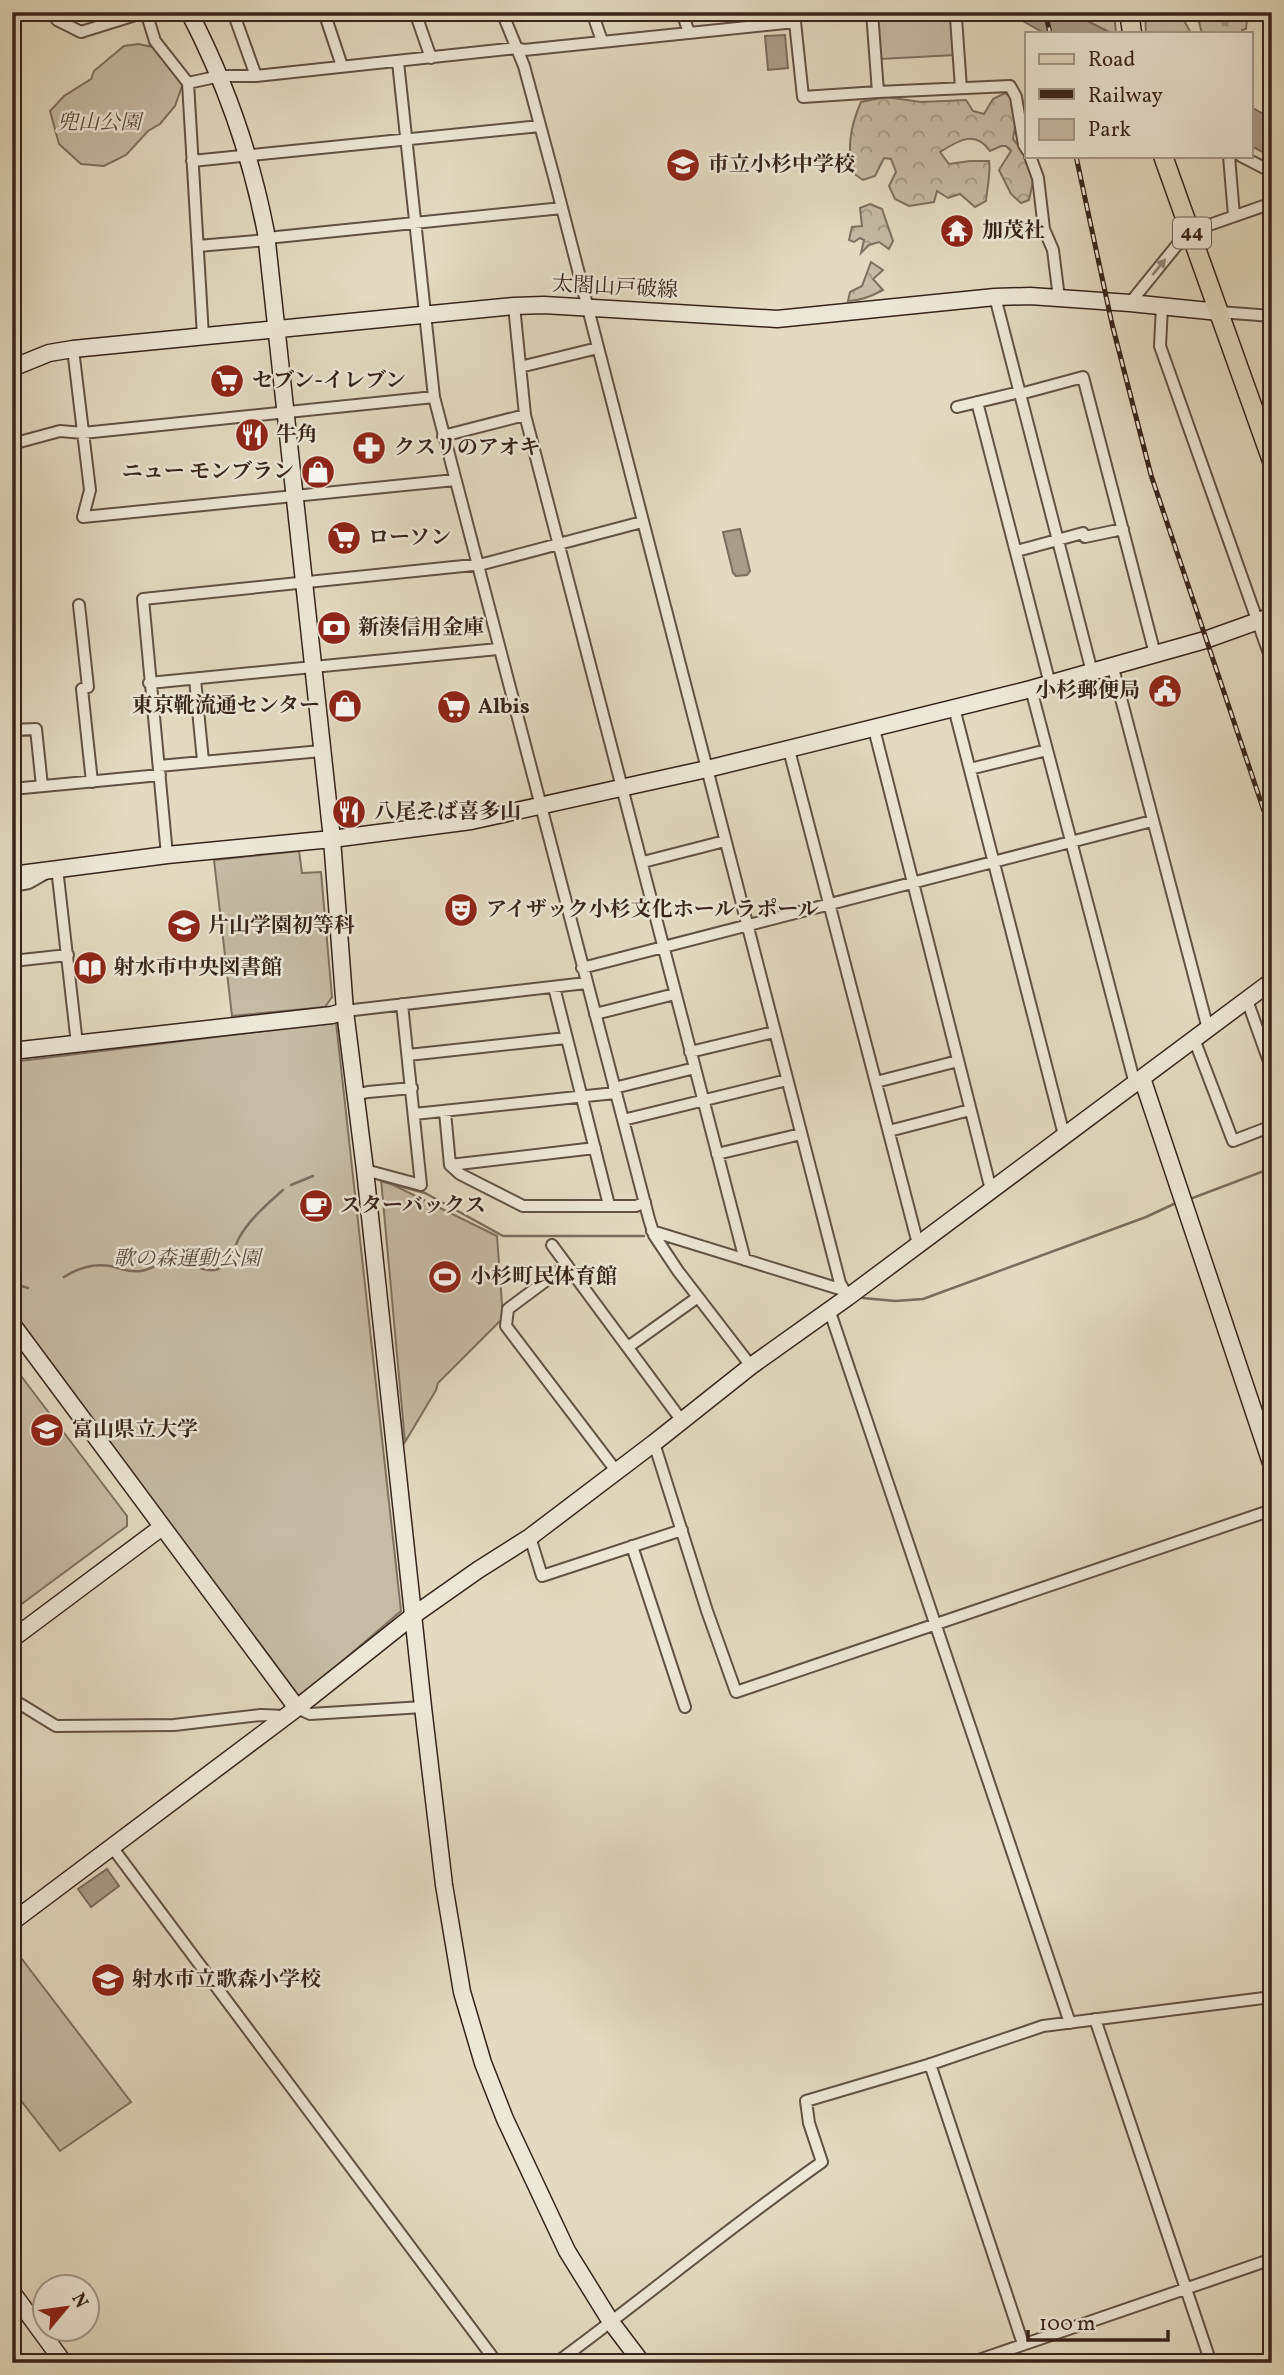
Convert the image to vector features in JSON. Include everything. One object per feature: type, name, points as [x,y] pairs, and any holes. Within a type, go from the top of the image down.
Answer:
[{"type":"main road","points":[[1129,12],[1132,32]]},
{"type":"main road","name":"44","points":[[1166,158],[1272,461]]},
{"type":"street","points":[[55,12],[57,20],[81,32],[146,12],[155,41],[188,83],[203,336]]},
{"type":"street","points":[[189,12],[220,76],[241,130],[260,200],[267,239],[332,839],[345,1011],[444,1885],[462,1992],[483,2063],[505,2119],[567,2251],[611,2322],[642,2363]]},
{"type":"street","points":[[233,12],[256,76]]},
{"type":"street","points":[[324,12],[342,66]]},
{"type":"street","points":[[415,12],[431,58]]},
{"type":"street","points":[[502,12],[524,66],[774,1032],[845,1293]]},
{"type":"street","points":[[592,12],[602,41]]},
{"type":"street","points":[[626,12],[627,15],[634,12]]},
{"type":"street","points":[[682,12],[689,33]]},
{"type":"street","points":[[754,12],[755,25]]},
{"type":"street","points":[[872,12],[877,92]]},
{"type":"street","points":[[188,83],[220,76],[256,76],[689,33],[795,17],[803,97],[1010,86],[1016,97],[1025,140]]},
{"type":"street","points":[[956,18],[961,88]]},
{"type":"street","points":[[398,62],[434,397],[652,1231],[678,1271],[751,1366]]},
{"type":"street","points":[[192,161],[540,126]]},
{"type":"street","points":[[1031,158],[1038,178],[1044,229],[1052,250],[1059,298]]},
{"type":"street","points":[[1229,158],[1234,216]]},
{"type":"street","points":[[1245,158],[1272,172]]},
{"type":"street","points":[[1130,303],[1177,245],[1209,225],[1272,202]]},
{"type":"street","points":[[198,246],[562,208]]},
{"type":"street","points":[[995,297],[1092,672]]},
{"type":"street","name":"太閤山戸破線","points":[[12,368],[49,353],[73,349],[514,306],[544,305],[778,319],[995,297],[1059,298],[1219,312]]},
{"type":"street","points":[[514,306],[526,415],[745,1260]]},
{"type":"street","points":[[1162,306],[1160,346],[1265,619],[1272,662]]},
{"type":"street","points":[[1219,312],[1272,316]]},
{"type":"street","points":[[520,367],[598,348]]},
{"type":"street","points":[[73,349],[90,489],[83,517],[455,480]]},
{"type":"street","points":[[957,407],[1083,377],[1155,654]]},
{"type":"street","points":[[12,444],[61,431],[83,433],[434,397]]},
{"type":"street","points":[[977,402],[1050,684]]},
{"type":"street","points":[[443,436],[526,415]]},
{"type":"street","points":[[167,855],[143,599],[482,564],[642,522]]},
{"type":"street","points":[[1017,551],[1083,533],[1085,537],[1123,529]]},
{"type":"street","points":[[79,605],[92,782]]},
{"type":"street","points":[[12,875],[167,855],[332,839],[471,821],[541,807],[789,750],[1113,668],[1265,619]]},
{"type":"street","points":[[149,682],[498,649]]},
{"type":"street","points":[[1113,668],[1208,1029]]},
{"type":"street","points":[[195,679],[203,761]]},
{"type":"street","points":[[1031,689],[1138,1081],[1272,1466]]},
{"type":"street","points":[[954,708],[1065,1135]]},
{"type":"street","points":[[12,730],[36,729],[42,786]]},
{"type":"street","points":[[874,729],[991,1190]]},
{"type":"street","points":[[789,750],[918,1244]]},
{"type":"street","points":[[970,769],[1047,750]]},
{"type":"street","points":[[12,789],[92,782],[203,761],[321,751]]},
{"type":"street","points":[[582,968],[1153,821]]},
{"type":"street","points":[[643,862],[725,841]]},
{"type":"street","points":[[12,886],[29,883],[54,870]]},
{"type":"street","points":[[54,870],[68,955],[77,1044]]},
{"type":"street","points":[[12,961],[68,955]]},
{"type":"street","points":[[12,1922],[291,1712],[414,1615],[530,1537],[617,1472],[751,1366],[829,1309],[845,1293],[918,1244],[1272,981]]},
{"type":"street","points":[[12,1051],[586,983]]},
{"type":"street","points":[[554,987],[609,1205]]},
{"type":"street","points":[[595,1014],[675,994]]},
{"type":"street","points":[[1247,1000],[1272,1070]]},
{"type":"street","points":[[365,1170],[421,1185],[402,1004]]},
{"type":"street","points":[[690,1052],[774,1032]]},
{"type":"street","points":[[408,1055],[566,1038]]},
{"type":"street","points":[[1194,1039],[1233,1141],[1272,1126]]},
{"type":"street","points":[[876,1082],[958,1061]]},
{"type":"street","points":[[415,1114],[581,1097],[615,1091],[695,1068]]},
{"type":"street","points":[[623,1120],[787,1080]]},
{"type":"street","points":[[355,1095],[412,1088]]},
{"type":"street","points":[[889,1131],[970,1110]]},
{"type":"street","points":[[445,1112],[450,1165],[460,1174],[523,1206],[636,1206],[645,1202]]},
{"type":"street","points":[[717,1154],[801,1134]]},
{"type":"street","points":[[450,1165],[595,1148]]},
{"type":"street","points":[[652,1231],[845,1293]]},
{"type":"street","points":[[552,1245],[682,1422]]},
{"type":"street","points":[[566,1265],[508,1310],[506,1325],[617,1472]]},
{"type":"street","points":[[628,1347],[698,1297]]},
{"type":"street","points":[[829,1309],[1070,2023]]},
{"type":"street","points":[[12,1324],[162,1527],[291,1712]]},
{"type":"street","points":[[654,1443],[707,1611],[736,1692],[1272,1510]]},
{"type":"street","points":[[12,1639],[162,1527]]},
{"type":"street","points":[[530,1537],[542,1576],[682,1530]]},
{"type":"street","points":[[632,1546],[685,1707]]},
{"type":"street","points":[[12,1699],[56,1726],[174,1726],[291,1712],[310,1714],[423,1707]]},
{"type":"street","points":[[112,1847],[497,2363]]},
{"type":"street","points":[[556,2363],[822,2162],[809,2123],[806,2101],[930,2064],[1043,2026],[1271,2000]]},
{"type":"street","points":[[1096,2019],[1211,2363]]},
{"type":"street","points":[[930,2064],[1023,2344]]},
{"type":"street","points":[[970,2363],[1272,2259]]},
{"type":"street","points":[[12,2292],[64,2363]]},
{"type":"green space","points":[[877,12],[952,12],[955,55],[880,59]]},
{"type":"green space","points":[[1057,12],[1114,12],[1116,32],[1093,32]]},
{"type":"green space","points":[[1145,12],[1179,12],[1190,32],[1146,32]]},
{"type":"green space","points":[[1196,12],[1247,19],[1246,29],[1242,32],[1202,32]]},
{"type":"green space","name":"兜山公園","points":[[138,44],[153,47],[183,83],[175,106],[160,124],[148,131],[126,155],[104,166],[81,164],[59,144],[50,111],[64,96],[91,79],[94,71],[124,46]]},
{"type":"green space","points":[[1005,93],[1014,100],[1016,121],[1013,139],[1025,154],[1034,177],[1029,200],[1021,203],[1011,194],[999,170],[1011,151],[1006,146],[1001,146],[990,151],[973,139],[960,141],[940,152],[949,164],[989,161],[986,201],[975,207],[960,194],[948,198],[937,191],[934,202],[909,206],[895,199],[889,186],[896,172],[891,159],[884,158],[875,176],[863,180],[853,173],[851,138],[861,102],[886,97],[921,102],[966,100],[973,111],[984,114],[993,99]]},
{"type":"green space","points":[[870,204],[882,209],[893,241],[889,249],[879,242],[869,245],[861,253],[864,240],[849,240],[852,227],[862,226],[860,208]]},
{"type":"green space","points":[[871,262],[883,270],[873,279],[883,290],[866,298],[848,301],[850,292],[862,286]]},
{"type":"green space","points":[[299,851],[302,873],[321,872],[332,997],[325,1007],[232,1016],[214,860]]},
{"type":"green space","name":"歌の森運動公園","points":[[336,1022],[401,1611],[298,1699],[12,1317],[12,1062]]},
{"type":"green space","name":"小杉町民体育館","points":[[381,1179],[497,1236],[503,1318],[438,1383],[405,1442]]},
{"type":"green space","name":"富山県立大学","points":[[12,1364],[127,1516],[127,1526],[12,1611]]},
{"type":"green space","points":[[12,1951],[18,1954],[131,2102],[60,2151],[12,2089]]},
{"type":"shaded area","points":[[1007,12],[1070,12],[1109,32],[1042,32]]},
{"type":"shaded area","points":[[785,35],[788,68],[768,70],[765,36]]},
{"type":"shaded area","points":[[1252,108],[1272,119],[1272,157],[1252,147]]},
{"type":"shaded area","points":[[740,529],[750,571],[747,575],[736,576],[723,532]]},
{"type":"shaded area","points":[[107,1869],[119,1886],[91,1907],[78,1889]]},
{"type":"waterway","points":[[1190,1199],[1272,1168]]},
{"type":"waterway","points":[[291,1185],[313,1176]]},
{"type":"waterway","points":[[381,1181],[425,1193],[503,1236],[644,1236]]},
{"type":"waterway","points":[[64,1277],[92,1266],[104,1265],[136,1271],[176,1260],[186,1261],[204,1269],[218,1269],[228,1260],[248,1225],[283,1190]]},
{"type":"waterway","points":[[863,1298],[895,1301],[923,1299],[1146,1217],[1176,1203]]},
{"type":"waterway","points":[[707,1253],[821,1288]]},
{"type":"waterway","points":[[12,1283],[28,1288]]},
{"type":"railway","points":[[1045,12],[1050,32]]},
{"type":"railway","points":[[1076,158],[1112,324],[1151,475],[1272,835]]},
{"type":"place","name":"市立小杉中学校","points":[[683,165]]},
{"type":"place","name":"加茂社","points":[[957,231]]},
{"type":"place","name":"セブン-イレブン","points":[[227,381]]},
{"type":"place","name":"牛角","points":[[252,435]]},
{"type":"place","name":"クスリのアオキ","points":[[369,448]]},
{"type":"place","name":"ニュー モンブラン","points":[[318,472]]},
{"type":"place","name":"ローソン","points":[[344,538]]},
{"type":"place","name":"新湊信用金庫","points":[[334,628]]},
{"type":"place","name":"小杉郵便局","points":[[1165,691]]},
{"type":"place","name":"東京靴流通センター","points":[[345,706]]},
{"type":"place","name":"Albis","points":[[454,707]]},
{"type":"place","name":"八尾そば喜多山","points":[[349,812]]},
{"type":"place","name":"アイザック小杉文化ホールラポール","points":[[461,910]]},
{"type":"place","name":"片山学園初等科","points":[[184,926]]},
{"type":"place","name":"射水市中央図書館","points":[[90,968]]},
{"type":"place","name":"スターバックス","points":[[316,1206]]},
{"type":"place","name":"小杉町民体育館","points":[[445,1277]]},
{"type":"place","name":"富山県立大学","points":[[47,1430]]},
{"type":"place","name":"射水市立歌森小学校","points":[[108,1980]]}]
